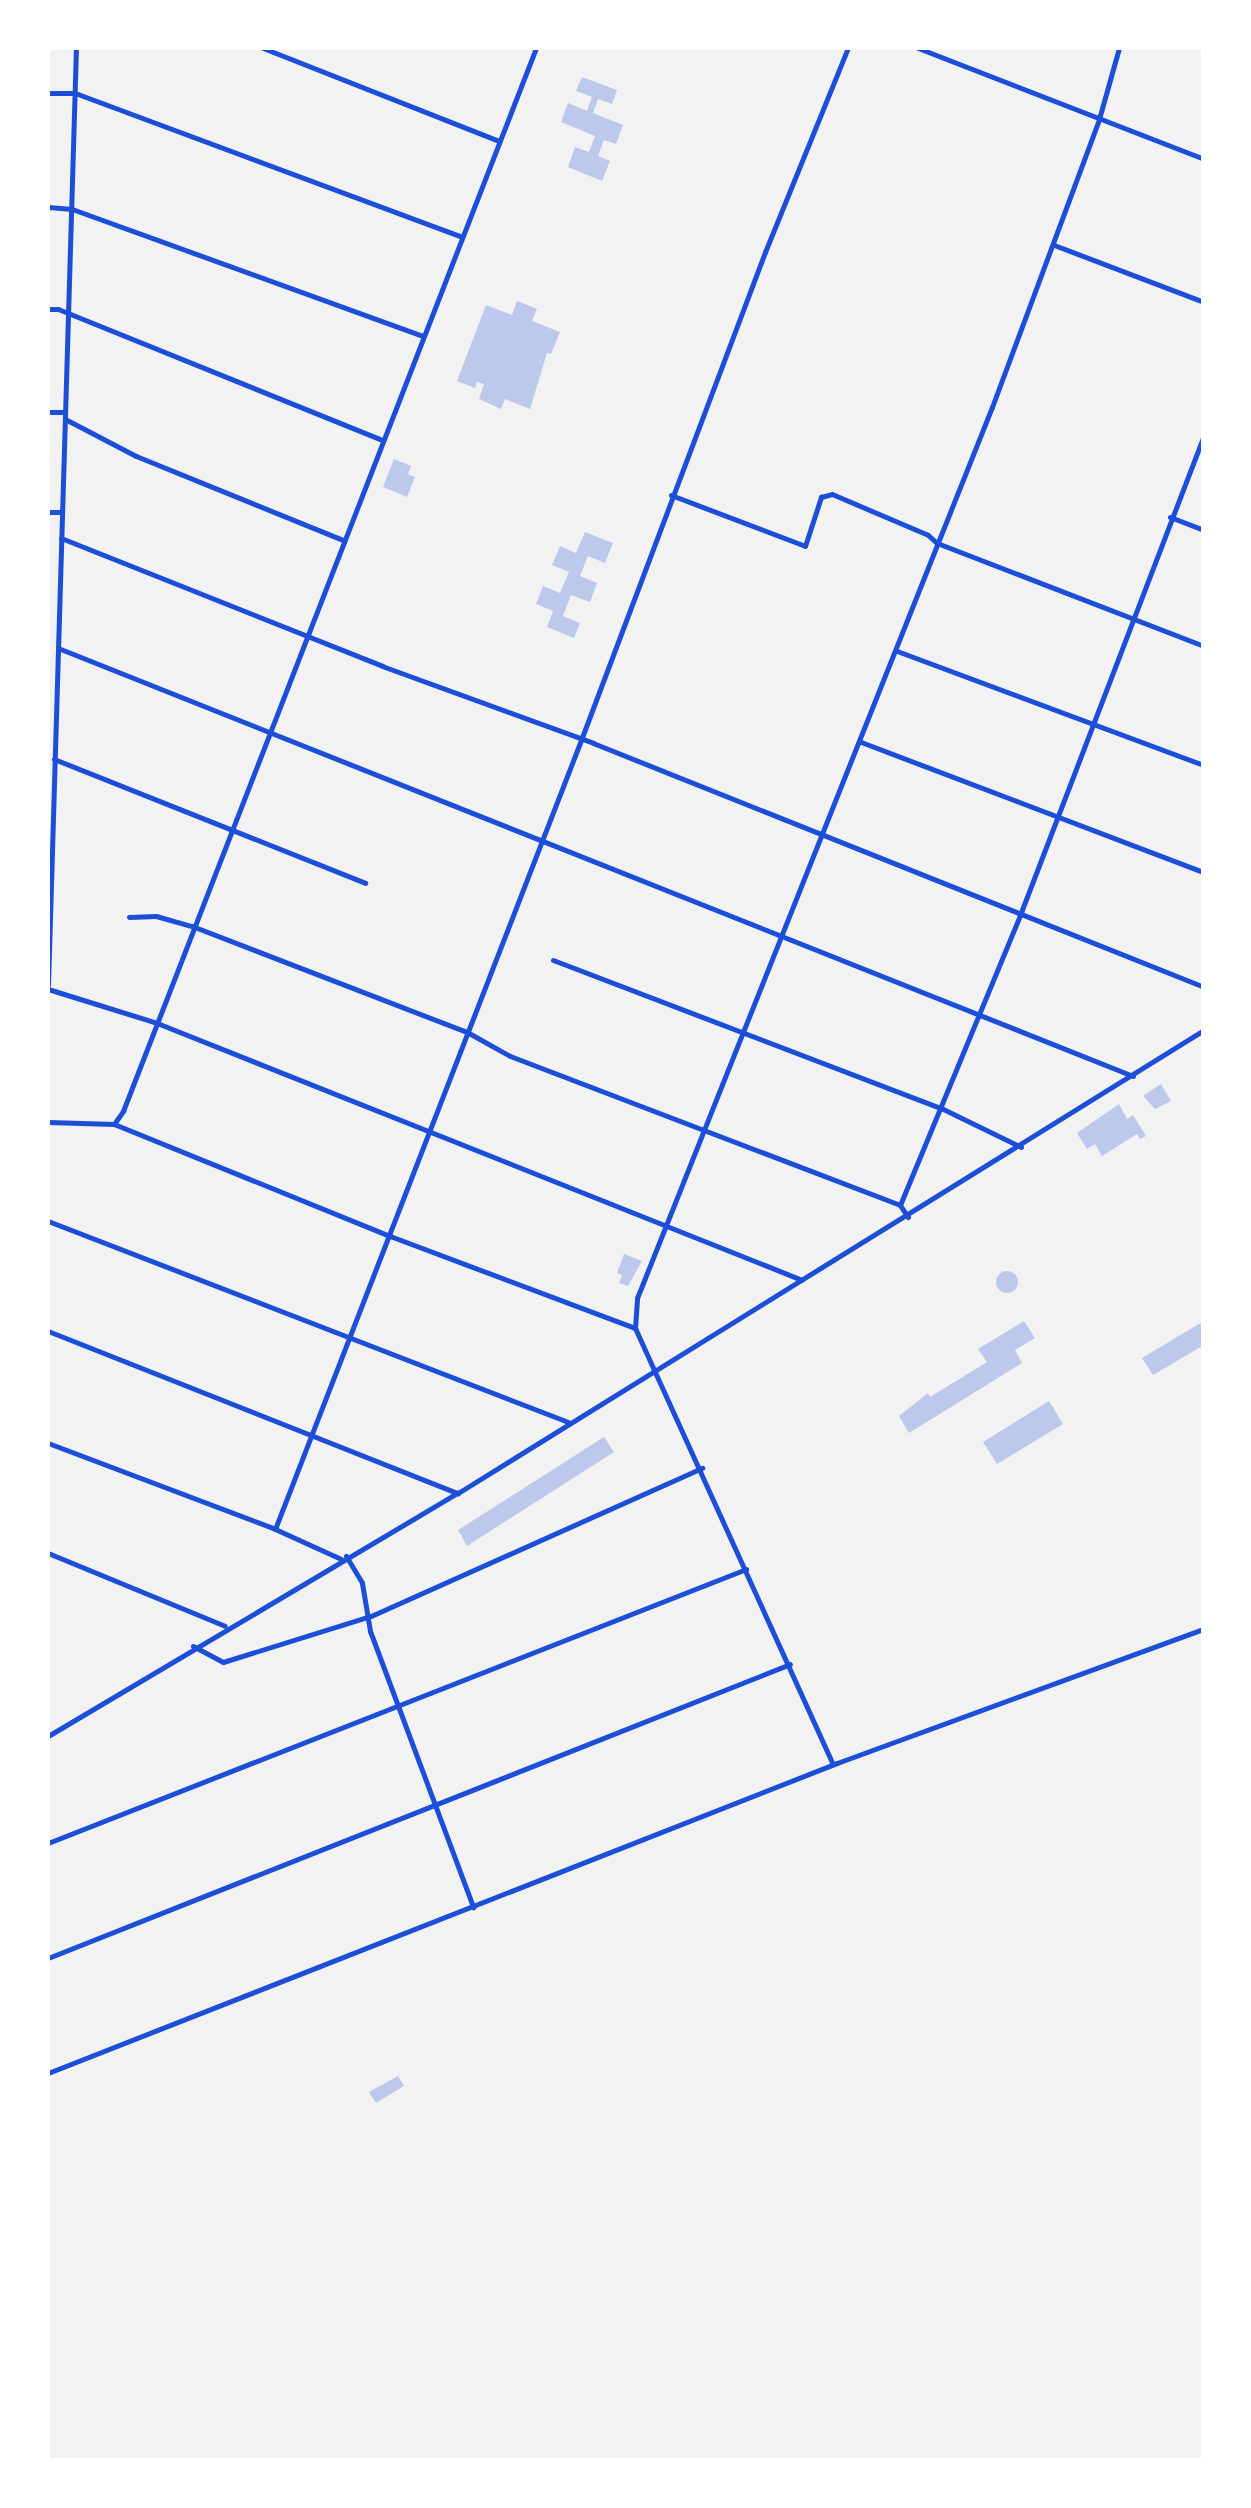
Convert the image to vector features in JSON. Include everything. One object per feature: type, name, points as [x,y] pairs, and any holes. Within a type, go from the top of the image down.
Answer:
[{"type":"street","points":[[76,48],[48,987],[157,1023],[290,1078],[430,1128],[802,1280]]},
{"type":"street","points":[[263,48],[500,141]]},
{"type":"street","points":[[114,1124],[157,1023],[536,48]]},
{"type":"street","points":[[275,1529],[541,836],[582,740],[671,495],[848,48]]},
{"type":"street","points":[[918,48],[1204,159]]},
{"type":"street","points":[[833,1764],[702,1468],[635,1328],[637,1298],[669,1227],[704,1128],[861,742],[1054,244],[1100,119],[1119,48]]},
{"type":"street","points":[[48,92],[75,93],[462,237]]},
{"type":"street","points":[[48,208],[72,209],[423,337]]},
{"type":"street","points":[[1054,244],[1204,302]]},
{"type":"street","points":[[48,309],[382,440]]},
{"type":"street","points":[[48,412],[65,416],[136,456],[343,540]]},
{"type":"street","points":[[900,1205],[982,1012],[1204,435]]},
{"type":"street","points":[[671,495],[805,546],[821,497],[832,494],[928,535],[937,543],[1204,646]]},
{"type":"street","points":[[48,512],[62,512]]},
{"type":"street","points":[[1170,518],[1204,530]]},
{"type":"street","points":[[61,538],[1204,987]]},
{"type":"street","points":[[48,614],[59,614]]},
{"type":"street","points":[[58,648],[541,836],[1133,1076]]},
{"type":"street","points":[[897,650],[1204,765]]},
{"type":"street","points":[[48,716],[56,717]]},
{"type":"street","points":[[861,742],[1204,872]]},
{"type":"street","points":[[54,760],[365,883]]},
{"type":"street","points":[[129,918],[156,916],[192,926],[467,1032],[510,1056],[900,1205],[908,1217]]},
{"type":"street","points":[[553,960],[941,1108],[1021,1147]]},
{"type":"street","points":[[48,1736],[226,1626],[458,1493],[1204,1030]]},
{"type":"street","points":[[48,1122],[114,1124],[390,1236],[635,1328]]},
{"type":"street","points":[[48,1221],[568,1422]]},
{"type":"street","points":[[48,1332],[458,1493]]},
{"type":"street","points":[[48,1443],[343,1558],[362,1583],[365,1616],[473,1907]]},
{"type":"street","points":[[193,1646],[223,1662],[365,1616],[702,1468]]},
{"type":"street","points":[[48,1553],[226,1626]]},
{"type":"street","points":[[48,1843],[746,1569]]},
{"type":"street","points":[[48,2073],[833,1764],[1204,1629]]},
{"type":"street","points":[[48,1958],[790,1664]]},
{"type":"building","points":[[582,77],[617,90],[612,104],[598,99],[593,113],[623,125],[616,144],[604,140],[598,156],[610,161],[602,181],[568,167],[575,147],[589,152],[595,136],[561,122],[568,103],[587,111],[592,97],[576,91]]},
{"type":"building","points":[[517,301],[537,309],[532,321],[560,332],[551,354],[547,353],[530,409],[505,399],[501,409],[479,399],[484,384],[477,382],[475,388],[457,381],[486,305],[512,315]]},
{"type":"building","points":[[394,459],[411,466],[408,474],[415,477],[407,497],[383,487]]},
{"type":"building","points":[[585,532],[613,543],[605,563],[588,556],[580,576],[597,583],[590,602],[571,595],[563,616],[580,623],[574,638],[547,627],[553,611],[536,604],[543,586],[560,593],[569,572],[552,565],[560,546],[576,553]]},
{"type":"building","points":[[1161,1084],[1171,1101],[1155,1109],[1143,1096]]},
{"type":"building","points":[[1119,1104],[1127,1119],[1133,1115],[1146,1136],[1140,1139],[1137,1134],[1102,1156],[1095,1144],[1087,1149],[1077,1133]]},
{"type":"building","points":[[624,1254],[642,1261],[628,1286],[619,1283],[622,1275],[617,1273]]},
{"type":"building","points":[[1003,1271],[1011,1271],[1018,1282],[1011,1293],[1003,1293],[996,1286],[996,1278]]},
{"type":"building","points":[[1024,1321],[1035,1338],[1015,1350],[1022,1363],[909,1433],[899,1416],[928,1393],[930,1397],[987,1362],[978,1349]]},
{"type":"building","points":[[1204,1321],[1204,1345],[1153,1375],[1142,1358]]},
{"type":"building","points":[[1049,1401],[1063,1424],[997,1464],[983,1442]]},
{"type":"building","points":[[604,1437],[614,1452],[467,1546],[458,1530]]},
{"type":"building","points":[[398,2076],[404,2086],[376,2103],[369,2092]]}]
